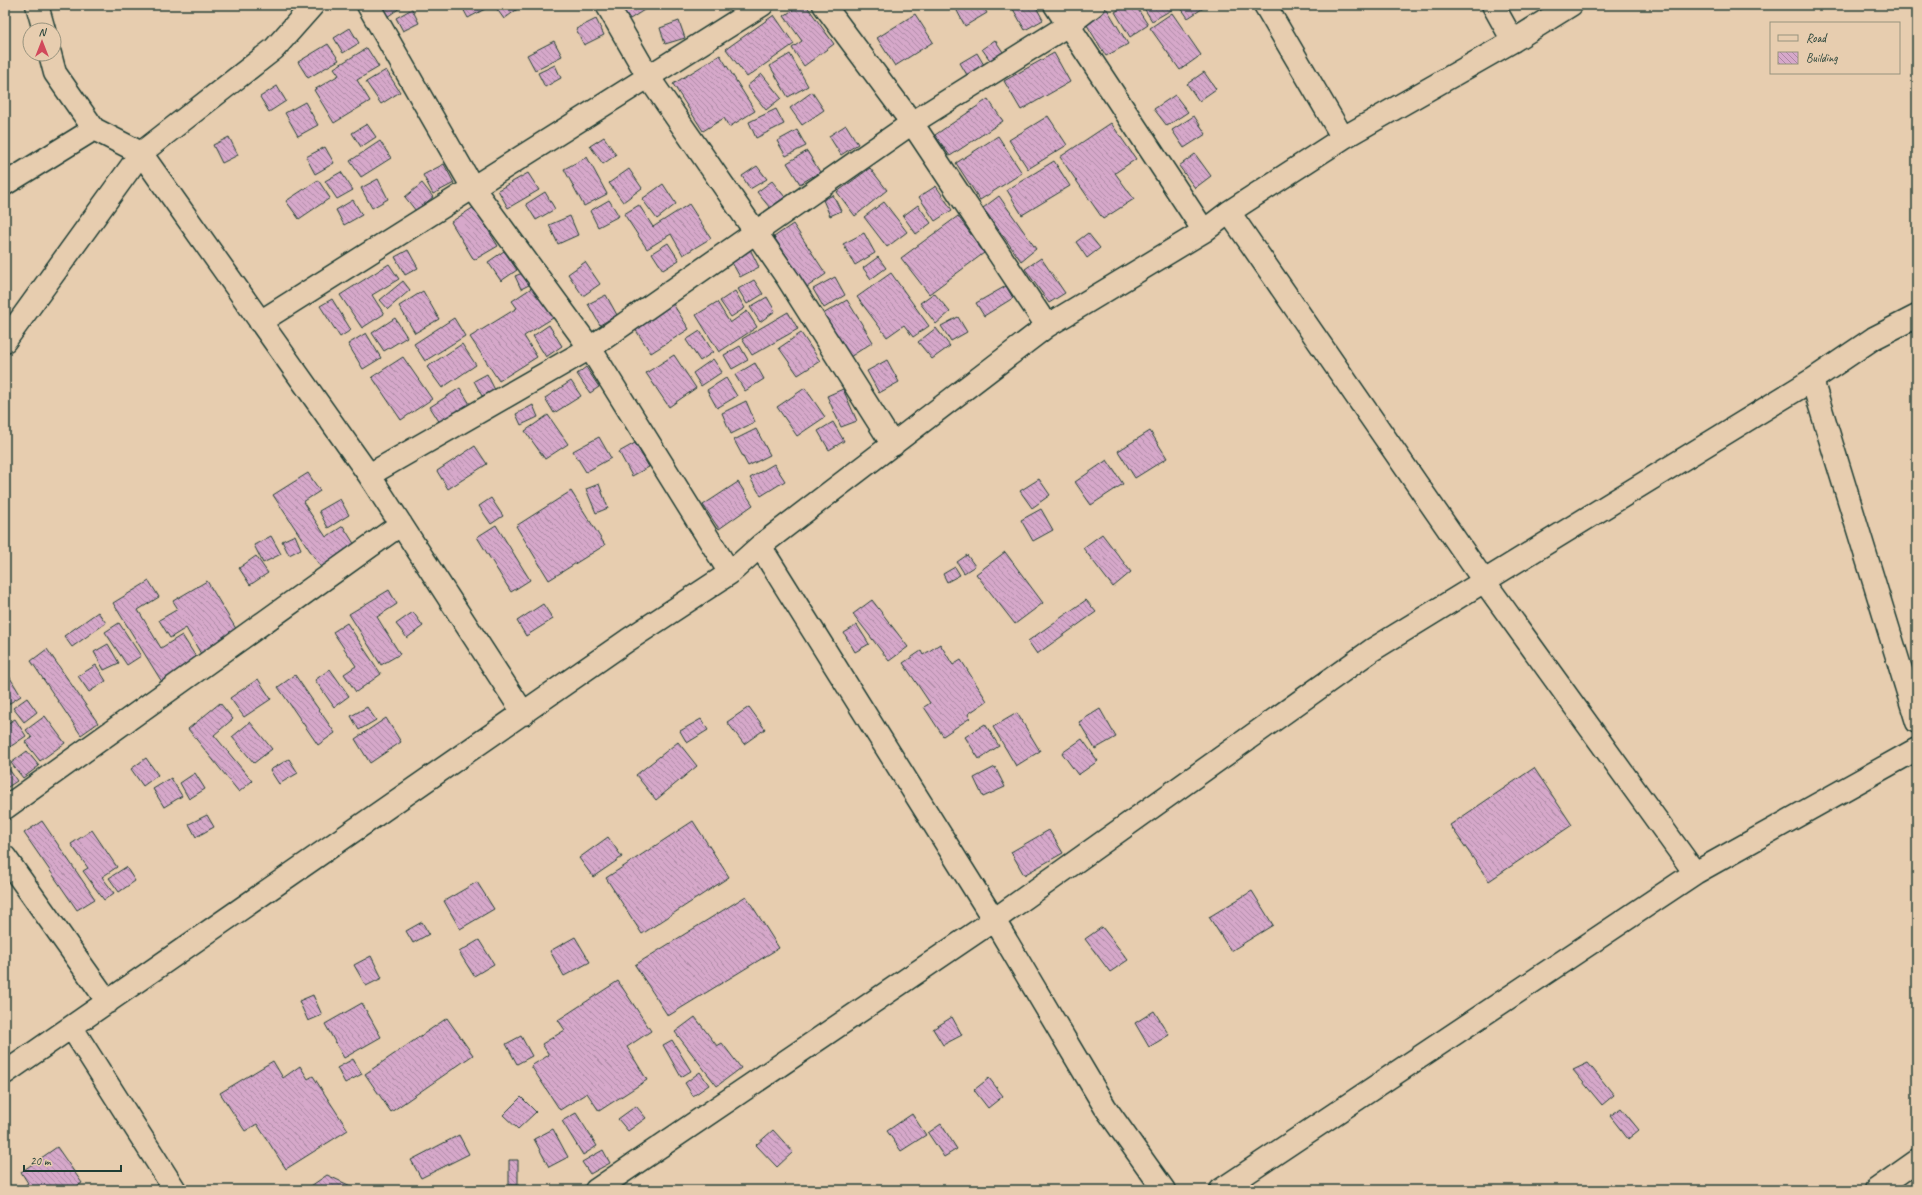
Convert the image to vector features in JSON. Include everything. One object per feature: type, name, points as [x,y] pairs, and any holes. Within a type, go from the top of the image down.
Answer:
[{"type":"street","points":[[38,5],[42,22]]},
{"type":"street","points":[[5,341],[141,153],[274,49],[313,5]]},
{"type":"street","points":[[368,5],[473,188],[590,348],[730,573]]},
{"type":"street","points":[[607,5],[649,78],[788,279],[893,445]]},
{"type":"street","points":[[260,322],[649,78],[762,5]]},
{"type":"street","points":[[824,5],[912,123],[1047,326]]},
{"type":"street","points":[[1055,5],[1204,231]]},
{"type":"street","points":[[368,475],[590,348],[912,123],[1068,25],[1094,5]]},
{"type":"street","points":[[1265,5],[1343,138]]},
{"type":"street","points":[[1493,5],[1513,41]]},
{"type":"street","points":[[5,1073],[524,714],[628,640],[730,573],[760,546],[1047,326],[1204,231],[1229,212],[1343,138],[1513,41],[1571,5]]},
{"type":"street","points":[[52,62],[55,73],[94,129],[141,153],[368,475],[524,714]]},
{"type":"street","points":[[5,183],[94,129]]},
{"type":"street","points":[[1229,212],[1484,581],[1695,873]]},
{"type":"street","points":[[596,1190],[994,920],[1372,650],[1812,380],[1874,338],[1917,316]]},
{"type":"street","points":[[1812,380],[1917,722]]},
{"type":"street","points":[[5,808],[401,524]]},
{"type":"street","points":[[760,546],[994,920],[1105,1107],[1164,1190]]},
{"type":"street","points":[[1221,1190],[1695,873],[1917,749]]},
{"type":"street","points":[[5,857],[108,1002]]},
{"type":"street","points":[[72,1028],[176,1190]]},
{"type":"street","points":[[1876,1190],[1917,1161]]},
{"type":"building","points":[[379,5],[404,5],[387,17]]},
{"type":"building","points":[[461,5],[483,5],[485,9],[468,18]]},
{"type":"building","points":[[494,5],[523,5],[504,19]]},
{"type":"building","points":[[621,5],[652,5],[630,19]]},
{"type":"building","points":[[800,5],[806,5],[834,44],[804,66],[792,48],[802,41],[784,16]]},
{"type":"building","points":[[954,5],[982,5],[987,13],[965,26]]},
{"type":"building","points":[[1020,5],[1035,5],[1043,20],[1025,30],[1013,9]]},
{"type":"building","points":[[1126,5],[1135,5],[1148,25],[1130,37],[1115,12]]},
{"type":"building","points":[[1142,5],[1170,5],[1173,9],[1152,21]]},
{"type":"building","points":[[1179,5],[1208,5],[1188,18]]},
{"type":"building","points":[[412,9],[419,23],[403,31],[396,18]]},
{"type":"building","points":[[1107,9],[1128,44],[1106,56],[1085,22]]},
{"type":"building","points":[[1172,13],[1201,55],[1180,70],[1150,28]]},
{"type":"building","points":[[915,14],[933,42],[895,66],[877,38]]},
{"type":"building","points":[[774,15],[794,44],[747,77],[726,49]]},
{"type":"building","points":[[596,19],[604,35],[584,45],[576,29]]},
{"type":"building","points":[[679,21],[685,38],[665,44],[660,28]]},
{"type":"building","points":[[350,28],[359,43],[343,53],[334,38]]},
{"type":"building","points":[[995,40],[1005,55],[992,63],[982,49]]},
{"type":"building","points":[[554,41],[562,56],[535,70],[527,55]]},
{"type":"building","points":[[328,44],[339,60],[308,78],[298,62]]},
{"type":"building","points":[[367,48],[379,67],[357,80],[370,101],[334,123],[314,90],[339,75],[334,68]]},
{"type":"building","points":[[977,53],[984,65],[967,75],[960,63]]},
{"type":"building","points":[[1054,53],[1070,82],[1021,110],[1004,81]]},
{"type":"building","points":[[790,54],[808,86],[788,97],[770,66]]},
{"type":"building","points":[[720,55],[755,111],[729,127],[724,118],[703,131],[673,84]]},
{"type":"building","points":[[555,65],[561,78],[545,87],[538,73]]},
{"type":"building","points":[[386,70],[400,92],[381,104],[366,82]]},
{"type":"building","points":[[1204,72],[1216,89],[1199,101],[1187,84]]},
{"type":"building","points":[[762,74],[781,98],[766,110],[747,86]]},
{"type":"building","points":[[277,86],[286,101],[269,112],[260,97]]},
{"type":"building","points":[[812,92],[824,110],[802,125],[790,108]]},
{"type":"building","points":[[1175,95],[1188,112],[1167,126],[1154,109]]},
{"type":"building","points":[[988,99],[1003,121],[950,156],[935,135]]},
{"type":"building","points":[[305,102],[318,125],[298,136],[285,113]]},
{"type":"building","points":[[776,109],[784,124],[756,138],[749,122]]},
{"type":"building","points":[[1048,116],[1067,145],[1028,169],[1009,140]]},
{"type":"building","points":[[1194,116],[1206,134],[1184,148],[1172,130]]},
{"type":"building","points":[[1111,123],[1136,159],[1115,173],[1134,199],[1103,219],[1060,157]]},
{"type":"building","points":[[367,124],[376,137],[361,147],[352,133]]},
{"type":"building","points":[[846,125],[858,144],[841,155],[829,136]]},
{"type":"building","points":[[797,130],[806,146],[786,156],[777,141]]},
{"type":"building","points":[[998,136],[1022,173],[980,200],[956,163]]},
{"type":"building","points":[[229,137],[238,155],[222,163],[213,145]]},
{"type":"building","points":[[604,137],[616,155],[603,164],[590,146]]},
{"type":"building","points":[[380,141],[391,158],[361,177],[350,161]]},
{"type":"building","points":[[325,147],[334,163],[315,174],[306,157]]},
{"type":"building","points":[[807,151],[820,172],[800,184],[787,163]]},
{"type":"building","points":[[1195,154],[1211,176],[1195,188],[1179,166]]},
{"type":"building","points":[[587,157],[607,194],[584,206],[564,169]]},
{"type":"building","points":[[1054,161],[1070,186],[1022,215],[1007,190]]},
{"type":"building","points":[[444,164],[454,183],[433,194],[423,175]]},
{"type":"building","points":[[757,166],[767,179],[750,189],[742,176]]},
{"type":"building","points":[[870,168],[887,190],[855,216],[837,192]]},
{"type":"building","points":[[629,169],[642,188],[623,202],[609,183]]},
{"type":"building","points":[[341,172],[353,190],[337,199],[325,181]]},
{"type":"building","points":[[528,173],[539,190],[508,208],[498,190]]},
{"type":"building","points":[[378,179],[388,199],[372,208],[361,188]]},
{"type":"building","points":[[318,180],[330,198],[299,219],[286,201]]},
{"type":"building","points":[[772,181],[785,197],[770,208],[757,192]]},
{"type":"building","points":[[422,183],[433,197],[416,211],[405,197]]},
{"type":"building","points":[[663,184],[676,204],[657,219],[642,199]]},
{"type":"building","points":[[936,186],[952,210],[935,221],[919,197]]},
{"type":"building","points":[[545,192],[555,209],[536,220],[526,204]]},
{"type":"building","points":[[833,195],[841,211],[830,216],[823,200]]},
{"type":"building","points":[[999,196],[1036,249],[1021,261],[983,208]]},
{"type":"building","points":[[353,200],[362,215],[344,225],[336,210]]},
{"type":"building","points":[[609,200],[619,216],[598,227],[590,211]]},
{"type":"building","points":[[884,202],[907,232],[887,247],[864,217]]},
{"type":"building","points":[[689,204],[711,238],[683,255],[671,234],[647,249],[624,214],[639,205],[653,227]]},
{"type":"building","points":[[918,205],[931,223],[916,234],[903,216]]},
{"type":"building","points":[[474,207],[498,246],[474,260],[451,222]]},
{"type":"building","points":[[570,216],[578,235],[558,244],[549,225]]},
{"type":"building","points":[[958,216],[984,253],[929,294],[901,258]]},
{"type":"building","points":[[793,224],[826,274],[807,287],[774,237]]},
{"type":"building","points":[[864,233],[875,253],[855,265],[843,244]]},
{"type":"building","points":[[1088,233],[1100,248],[1087,258],[1076,242]]},
{"type":"building","points":[[668,243],[679,260],[663,270],[652,253]]},
{"type":"building","points":[[750,249],[759,267],[740,277],[730,259]]},
{"type":"building","points":[[408,250],[418,268],[405,275],[395,257]]},
{"type":"building","points":[[504,251],[517,270],[501,281],[488,262]]},
{"type":"building","points":[[878,257],[886,268],[871,279],[863,268]]},
{"type":"building","points":[[1041,258],[1065,293],[1049,303],[1025,269]]},
{"type":"building","points":[[585,262],[600,284],[583,296],[568,274]]},
{"type":"building","points":[[389,264],[399,279],[372,295],[384,314],[362,328],[340,295]]},
{"type":"building","points":[[525,272],[531,284],[521,289],[515,276]]},
{"type":"building","points":[[891,273],[929,326],[913,337],[904,325],[887,337],[857,297]]},
{"type":"building","points":[[835,277],[845,295],[824,308],[813,289]]},
{"type":"building","points":[[754,280],[763,294],[747,304],[738,289]]},
{"type":"building","points":[[403,281],[410,290],[388,309],[380,300]]},
{"type":"building","points":[[1006,286],[1013,298],[984,316],[976,303]]},
{"type":"building","points":[[533,287],[553,318],[524,336],[537,357],[499,381],[470,337],[517,308],[512,301]]},
{"type":"building","points":[[423,291],[439,319],[415,333],[399,306]]},
{"type":"building","points":[[735,291],[745,308],[731,317],[720,301]]},
{"type":"building","points":[[934,293],[950,312],[936,324],[920,303]]},
{"type":"building","points":[[606,295],[617,315],[600,325],[588,304]]},
{"type":"building","points":[[767,297],[775,311],[760,322],[750,307]]},
{"type":"building","points":[[332,299],[351,330],[340,337],[320,306]]},
{"type":"building","points":[[847,300],[873,342],[850,357],[823,314]]},
{"type":"building","points":[[717,302],[730,323],[747,311],[757,327],[719,352],[696,315]]},
{"type":"building","points":[[673,304],[689,329],[651,353],[635,329]]},
{"type":"building","points":[[788,312],[798,329],[752,355],[742,339]]},
{"type":"building","points":[[958,317],[967,332],[951,341],[941,326]]},
{"type":"building","points":[[395,318],[407,337],[384,351],[372,333]]},
{"type":"building","points":[[454,318],[465,336],[425,361],[414,344]]},
{"type":"building","points":[[549,325],[562,346],[546,357],[533,336]]},
{"type":"building","points":[[936,328],[950,346],[932,359],[918,342]]},
{"type":"building","points":[[700,331],[713,352],[700,361],[686,340]]},
{"type":"building","points":[[366,333],[381,358],[363,369],[348,344]]},
{"type":"building","points":[[801,333],[820,361],[798,375],[779,348]]},
{"type":"building","points":[[462,344],[476,365],[442,388],[427,367]]},
{"type":"building","points":[[740,346],[748,360],[732,369],[724,355]]},
{"type":"building","points":[[674,355],[696,388],[669,407],[646,373]]},
{"type":"building","points":[[403,357],[432,399],[401,420],[372,377]]},
{"type":"building","points":[[713,359],[722,372],[701,386],[693,373]]},
{"type":"building","points":[[887,360],[899,382],[879,393],[867,371]]},
{"type":"building","points":[[755,363],[764,379],[745,391],[735,375]]},
{"type":"building","points":[[586,367],[599,387],[590,393],[577,374]]},
{"type":"building","points":[[487,374],[495,390],[482,396],[474,381]]},
{"type":"building","points":[[726,378],[737,396],[717,408],[707,390]]},
{"type":"building","points":[[571,381],[581,396],[554,413],[545,398]]},
{"type":"building","points":[[460,388],[470,404],[440,423],[430,407]]},
{"type":"building","points":[[805,388],[825,417],[797,436],[777,407]]},
{"type":"building","points":[[843,389],[857,421],[841,427],[827,396]]},
{"type":"building","points":[[746,401],[755,422],[731,434],[722,413]]},
{"type":"building","points":[[533,405],[538,417],[521,425],[516,414]]},
{"type":"building","points":[[548,415],[568,444],[545,459],[525,431]]},
{"type":"building","points":[[833,422],[844,441],[829,450],[818,431]]},
{"type":"building","points":[[756,429],[770,455],[748,466],[734,440]]},
{"type":"building","points":[[1150,431],[1167,458],[1135,478],[1118,451]]},
{"type":"building","points":[[599,437],[611,458],[586,472],[573,451]]},
{"type":"building","points":[[635,443],[649,467],[632,476],[619,452]]},
{"type":"building","points":[[475,446],[487,464],[448,489],[437,471]]},
{"type":"building","points":[[1107,460],[1123,484],[1091,505],[1075,482]]},
{"type":"building","points":[[774,464],[785,481],[761,496],[750,478]]},
{"type":"building","points":[[308,473],[320,491],[303,502],[326,537],[343,526],[358,550],[324,572],[273,495]]},
{"type":"building","points":[[1039,479],[1050,495],[1032,508],[1020,491]]},
{"type":"building","points":[[738,482],[753,505],[719,529],[703,505]]},
{"type":"building","points":[[599,484],[608,508],[596,513],[586,489]]},
{"type":"building","points":[[571,491],[605,545],[549,580],[516,526]]},
{"type":"building","points":[[491,498],[503,516],[491,524],[479,506]]},
{"type":"building","points":[[340,499],[349,515],[328,528],[319,511]]},
{"type":"building","points":[[1041,509],[1053,530],[1033,541],[1021,520]]},
{"type":"building","points":[[496,525],[530,580],[511,592],[477,537]]},
{"type":"building","points":[[1102,534],[1131,572],[1113,587],[1083,548]]},
{"type":"building","points":[[295,535],[301,549],[289,555],[282,541]]},
{"type":"building","points":[[271,536],[281,554],[263,563],[254,545]]},
{"type":"building","points":[[1005,552],[1043,603],[1015,624],[976,574]]},
{"type":"building","points":[[967,555],[975,566],[964,573],[957,562]]},
{"type":"building","points":[[256,556],[268,573],[250,585],[239,568]]},
{"type":"building","points":[[955,567],[960,575],[947,582],[943,574]]},
{"type":"building","points":[[149,581],[159,597],[138,610],[161,648],[182,635],[198,660],[162,682],[113,603]]},
{"type":"building","points":[[207,581],[238,632],[201,654],[186,628],[170,638],[159,620],[178,609],[173,601]]},
{"type":"building","points":[[389,590],[397,604],[377,617],[400,654],[381,665],[349,614]]},
{"type":"building","points":[[872,600],[908,647],[889,661],[853,614]]},
{"type":"building","points":[[1086,600],[1096,612],[1037,654],[1028,641]]},
{"type":"building","points":[[543,604],[553,619],[526,636],[517,621]]},
{"type":"building","points":[[98,612],[106,623],[72,647],[64,636]]},
{"type":"building","points":[[413,612],[423,626],[407,638],[396,624]]},
{"type":"building","points":[[119,623],[141,656],[127,665],[105,632]]},
{"type":"building","points":[[347,623],[381,674],[356,692],[344,674],[356,666],[333,632]]},
{"type":"building","points":[[857,625],[869,644],[855,652],[844,633]]},
{"type":"building","points":[[108,644],[119,663],[104,670],[94,652]]},
{"type":"building","points":[[940,644],[953,665],[961,660],[987,701],[968,714],[970,718],[943,736],[924,707],[930,703],[903,663],[921,651],[923,655]]},
{"type":"building","points":[[47,649],[98,723],[81,735],[31,661]]},
{"type":"building","points":[[96,665],[106,681],[89,692],[78,676]]},
{"type":"building","points":[[330,669],[349,696],[334,707],[315,680]]},
{"type":"building","points":[[295,675],[335,733],[318,745],[278,687]]},
{"type":"building","points":[[9,676],[21,696],[5,706],[5,679]]},
{"type":"building","points":[[258,679],[271,699],[244,717],[230,698]]},
{"type":"building","points":[[27,698],[37,712],[24,722],[13,708]]},
{"type":"building","points":[[220,703],[233,719],[214,735],[252,781],[239,792],[188,729]]},
{"type":"building","points":[[367,707],[376,720],[359,730],[351,716]]},
{"type":"building","points":[[749,707],[765,729],[744,744],[727,722]]},
{"type":"building","points":[[1100,709],[1116,737],[1095,749],[1079,722]]},
{"type":"building","points":[[1017,713],[1040,751],[1016,766],[993,727]]},
{"type":"building","points":[[45,716],[65,743],[40,761],[25,742],[32,738],[26,730]]},
{"type":"building","points":[[386,718],[401,742],[370,763],[355,739]]},
{"type":"building","points":[[15,719],[26,736],[10,747],[5,739],[5,725]]},
{"type":"building","points":[[701,719],[708,730],[687,743],[680,731]]},
{"type":"building","points":[[250,722],[272,749],[254,763],[232,737]]},
{"type":"building","points":[[985,724],[999,746],[979,759],[965,737]]},
{"type":"building","points":[[1082,739],[1098,761],[1078,775],[1062,753]]},
{"type":"building","points":[[678,742],[697,766],[656,800],[636,775]]},
{"type":"building","points":[[27,751],[39,766],[23,778],[11,763]]},
{"type":"building","points":[[146,758],[158,775],[143,786],[131,769]]},
{"type":"building","points":[[289,759],[298,773],[279,784],[270,770]]},
{"type":"building","points":[[5,763],[17,781],[5,789]]},
{"type":"building","points":[[995,767],[1005,787],[983,797],[974,778]]},
{"type":"building","points":[[1534,768],[1572,825],[1489,881],[1450,825]]},
{"type":"building","points":[[195,773],[205,789],[189,799],[180,783]]},
{"type":"building","points":[[171,778],[182,796],[164,807],[153,789]]},
{"type":"building","points":[[207,815],[214,827],[196,837],[189,824]]},
{"type":"building","points":[[42,821],[95,899],[77,910],[24,833]]},
{"type":"building","points":[[693,821],[729,877],[642,934],[606,878]]},
{"type":"building","points":[[92,830],[117,867],[102,877],[114,893],[104,900],[83,871],[88,868],[71,844]]},
{"type":"building","points":[[1049,830],[1063,853],[1024,875],[1011,852]]},
{"type":"building","points":[[608,837],[622,857],[593,877],[579,858]]},
{"type":"building","points":[[126,867],[135,881],[119,892],[109,878]]},
{"type":"building","points":[[477,882],[494,909],[460,929],[444,901]]},
{"type":"building","points":[[1252,891],[1273,925],[1231,951],[1209,917]]},
{"type":"building","points":[[746,896],[779,948],[668,1016],[635,965]]},
{"type":"building","points":[[422,922],[429,934],[413,943],[406,931]]},
{"type":"building","points":[[1102,927],[1128,960],[1110,972],[1085,939]]},
{"type":"building","points":[[575,937],[590,962],[564,976],[550,951]]},
{"type":"building","points":[[479,940],[494,964],[474,976],[459,952]]},
{"type":"building","points":[[371,956],[382,978],[366,986],[354,965]]},
{"type":"building","points":[[618,981],[651,1031],[627,1047],[647,1080],[599,1111],[587,1093],[560,1110],[531,1066],[549,1055],[542,1044],[565,1030],[558,1020]]},
{"type":"building","points":[[313,995],[322,1015],[308,1021],[299,1001]]},
{"type":"building","points":[[362,1003],[381,1037],[344,1058],[325,1024]]},
{"type":"building","points":[[1154,1011],[1169,1035],[1149,1047],[1135,1023]]},
{"type":"building","points":[[695,1017],[717,1046],[722,1043],[741,1068],[717,1086],[675,1032]]},
{"type":"building","points":[[952,1017],[962,1035],[943,1045],[933,1029]]},
{"type":"building","points":[[447,1018],[473,1055],[391,1112],[365,1074]]},
{"type":"building","points":[[521,1036],[532,1056],[517,1064],[506,1044]]},
{"type":"building","points":[[672,1040],[691,1071],[681,1077],[663,1045]]},
{"type":"building","points":[[353,1059],[362,1074],[345,1083],[337,1068]]},
{"type":"building","points":[[273,1061],[283,1078],[300,1066],[308,1079],[313,1076],[348,1130],[286,1169],[257,1124],[245,1131],[220,1093]]},
{"type":"building","points":[[1588,1063],[1614,1095],[1602,1105],[1573,1070]]},
{"type":"building","points":[[700,1072],[709,1085],[693,1096],[685,1083]]},
{"type":"building","points":[[989,1078],[1003,1096],[988,1108],[974,1090]]},
{"type":"building","points":[[521,1097],[536,1112],[518,1129],[503,1115]]},
{"type":"building","points":[[636,1106],[646,1118],[628,1131],[618,1119]]},
{"type":"building","points":[[1621,1108],[1639,1130],[1628,1139],[1610,1116]]},
{"type":"building","points":[[576,1113],[597,1146],[583,1155],[562,1121]]},
{"type":"building","points":[[912,1114],[926,1135],[901,1151],[887,1131]]},
{"type":"building","points":[[941,1124],[957,1149],[944,1157],[928,1133]]},
{"type":"building","points":[[553,1129],[568,1157],[549,1167],[534,1139]]},
{"type":"building","points":[[773,1130],[793,1152],[777,1167],[756,1145]]},
{"type":"building","points":[[459,1135],[469,1154],[421,1178],[411,1160]]},
{"type":"building","points":[[57,1147],[82,1183],[71,1190],[18,1190],[28,1183],[21,1172]]},
{"type":"building","points":[[603,1150],[610,1163],[590,1174],[582,1162]]},
{"type":"building","points":[[509,1160],[518,1160],[518,1185],[509,1185]]},
{"type":"building","points":[[327,1175],[355,1188],[355,1190],[305,1190]]}]
